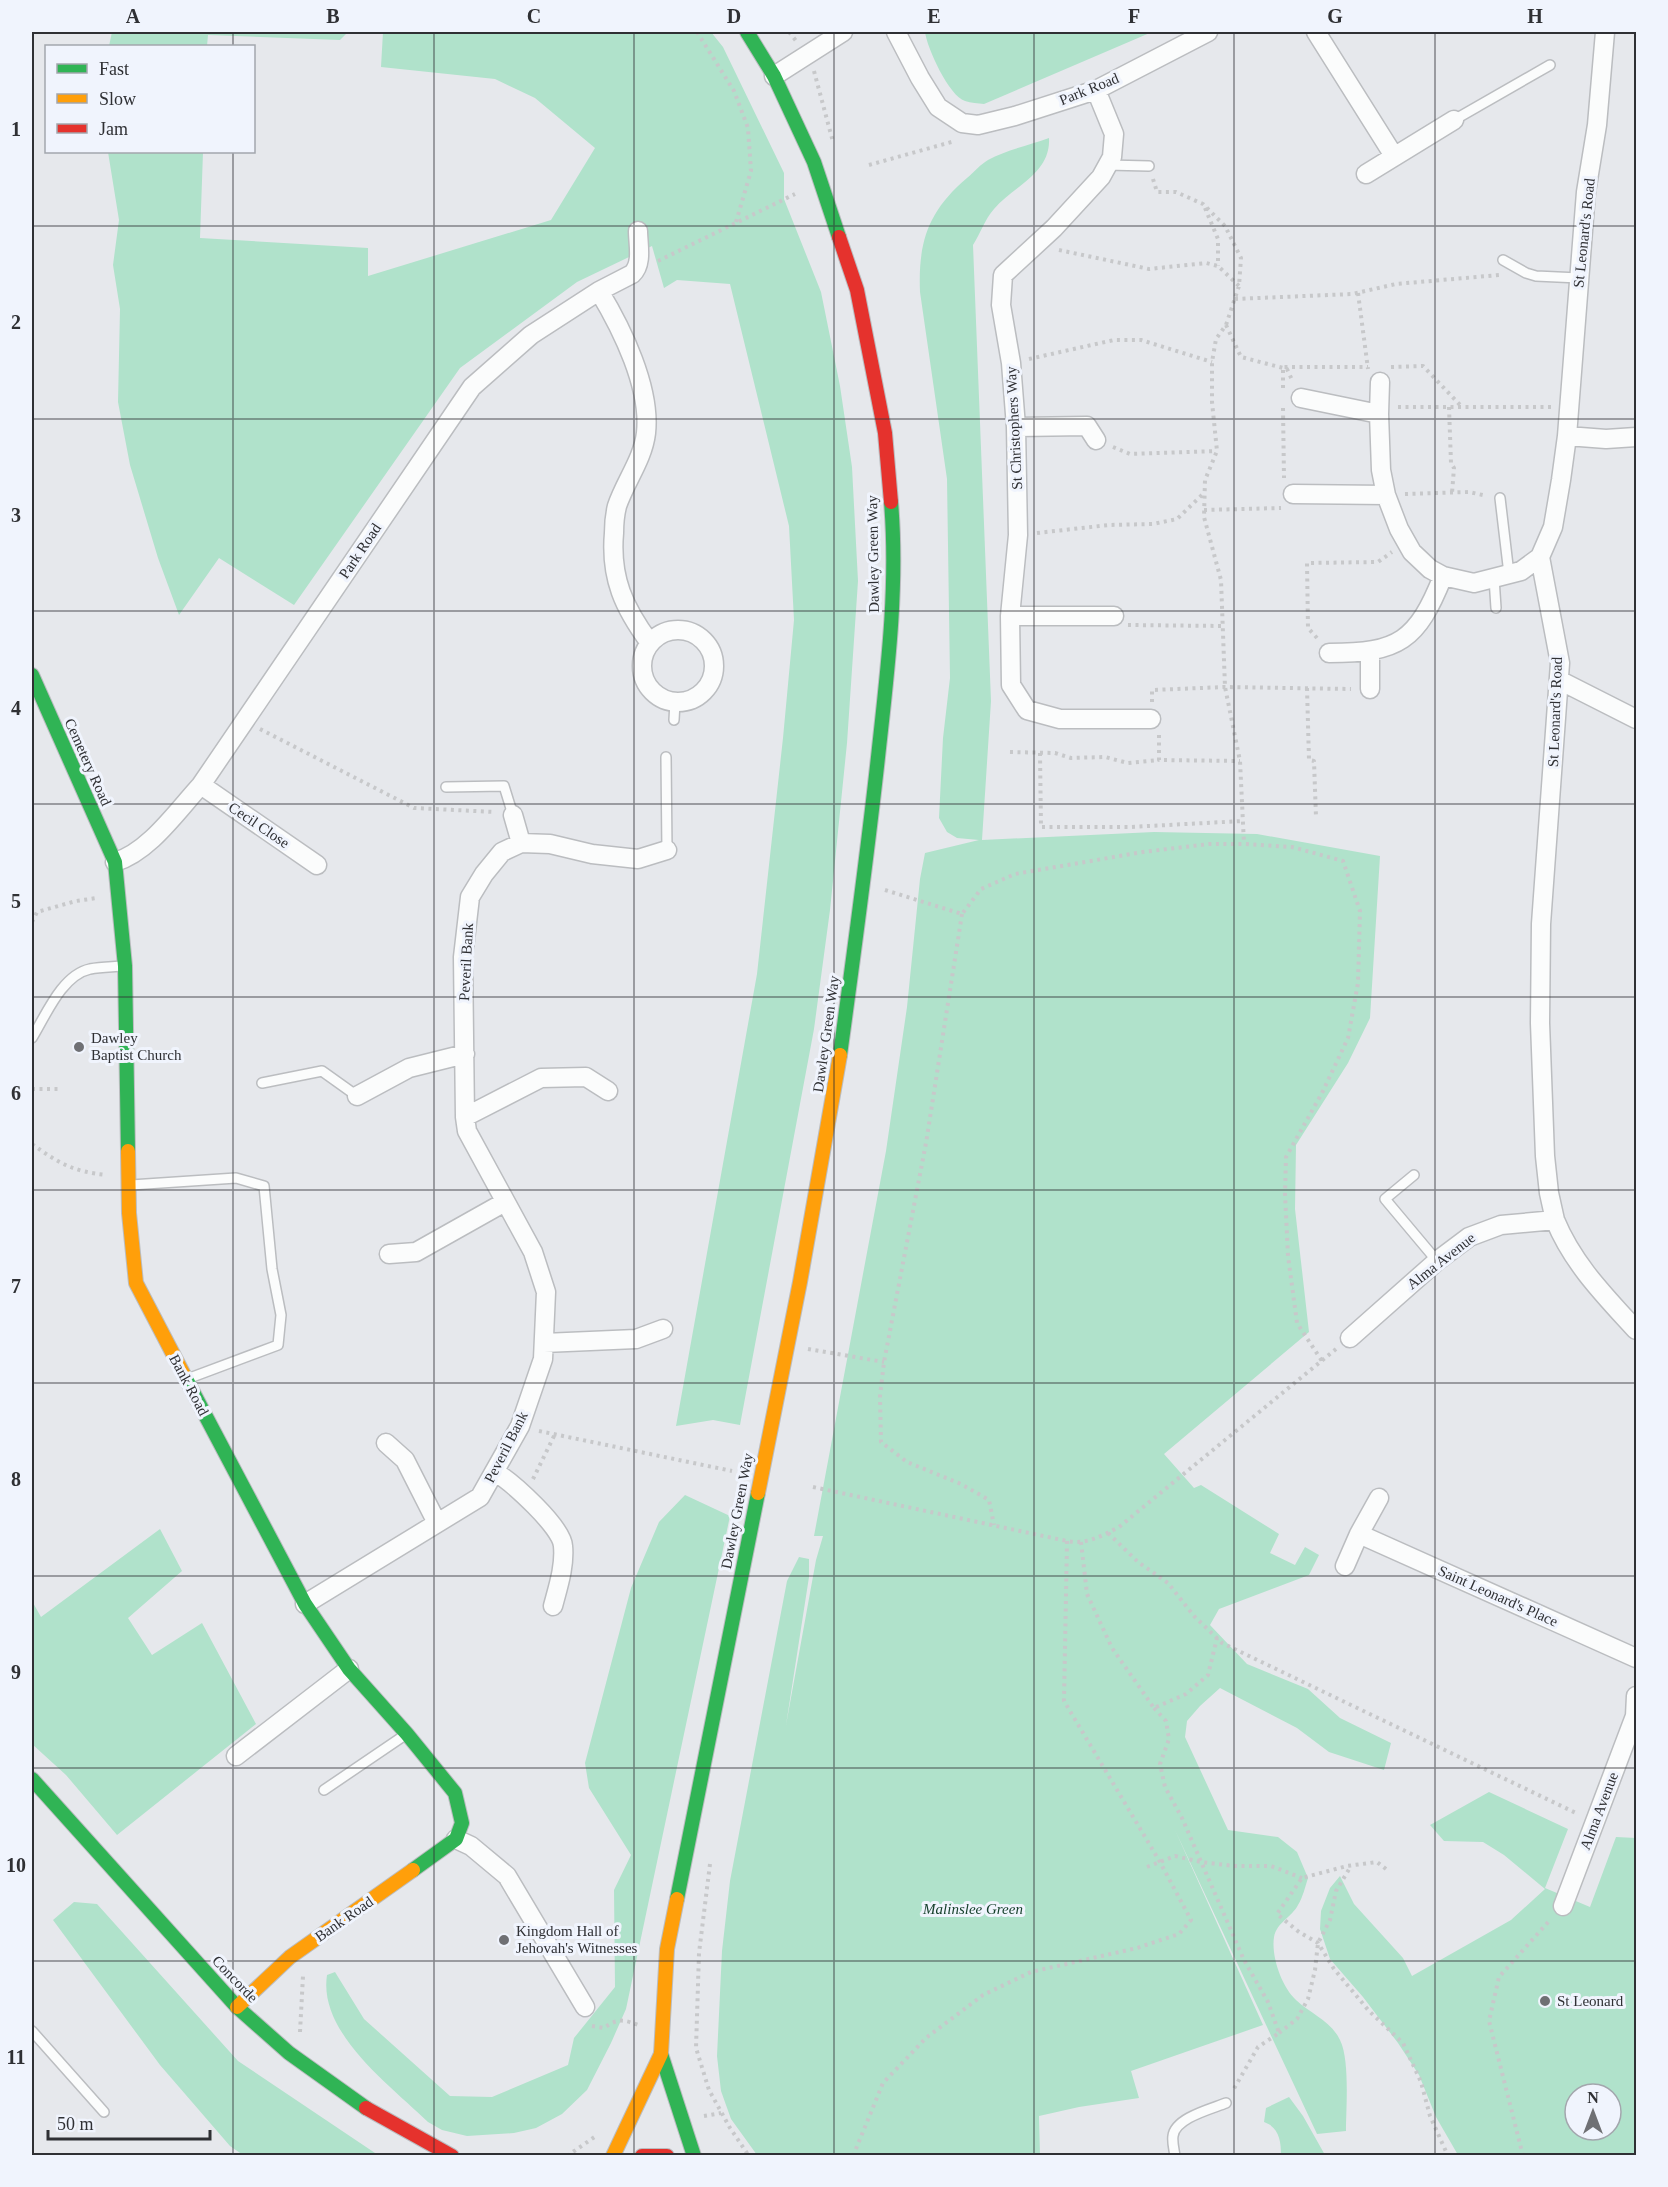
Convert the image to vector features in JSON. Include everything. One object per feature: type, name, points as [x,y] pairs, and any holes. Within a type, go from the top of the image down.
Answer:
[{"type":"main road","name":"Dawley Green Way","points":[[694,2156],[661,2054],[667,1949],[800,1282],[837,1077],[864,883],[889,655],[892,594],[892,516],[885,433],[856,290],[814,162],[774,76],[747,32]]},
{"type":"main road","name":"Cemetery Road","points":[[32,675],[35,695],[115,862]]},
{"type":"main road","name":"Bank Road","points":[[115,862],[125,966],[129,1213],[136,1283],[305,1604],[349,1669],[407,1734],[455,1793],[462,1823],[456,1839],[290,1957],[237,2007]]},
{"type":"main road","name":"Concorde","points":[[32,1779],[237,2007],[316,2074],[362,2105],[452,2156]]},
{"type":"main road","name":"Dawley Green Way","points":[[613,2156],[661,2054]]},
{"type":"main road","points":[[642,2156],[667,2156]]},
{"type":"street","points":[[774,76],[843,32]]},
{"type":"street","points":[[896,32],[938,107],[962,123]]},
{"type":"street","name":"Park Road","points":[[962,123],[978,125],[1015,116],[1096,90],[1208,32]]},
{"type":"street","points":[[1316,32],[1394,156]]},
{"type":"street","name":"St Leonard's Road","points":[[1555,1220],[1545,1156],[1540,1012],[1541,924],[1560,663],[1540,556],[1553,527],[1567,436],[1587,192],[1597,125],[1605,32]]},
{"type":"street","name":"St Christophers Way","points":[[1096,90],[1114,134],[1112,157],[1101,177],[1040,241],[1003,275],[1000,305],[1011,363],[1016,427],[1018,535],[1010,616],[1011,685],[1027,710],[1060,719],[1151,719]]},
{"type":"street","points":[[1366,174],[1454,120]]},
{"type":"street","points":[[636,270],[639,262],[638,231]]},
{"type":"street","name":"Park Road","points":[[115,862],[128,858],[150,841],[201,785],[472,387],[531,335],[636,270]]},
{"type":"street","points":[[599,291],[633,360],[645,408],[646,434],[617,506],[612,554],[618,587],[634,620],[650,643]]},
{"type":"street","points":[[1382,372],[1379,410],[1381,471],[1386,495],[1412,552],[1430,569],[1443,576],[1474,583],[1521,571],[1540,556]]},
{"type":"street","points":[[1301,398],[1379,410]]},
{"type":"street","points":[[1016,427],[1087,426],[1096,440]]},
{"type":"street","points":[[1567,436],[1606,439],[1636,437]]},
{"type":"street","points":[[1293,494],[1386,495]]},
{"type":"street","points":[[1329,653],[1362,653],[1392,646],[1415,630],[1430,607],[1443,576]]},
{"type":"street","points":[[1010,616],[1114,616]]},
{"type":"street","points":[[684,630],[696,635],[706,643],[712,653],[714,672],[706,689],[675,711],[655,694],[647,685],[643,675],[642,664],[650,643],[660,635],[684,630]]},
{"type":"street","points":[[1370,651],[1370,689]]},
{"type":"street","points":[[1559,680],[1636,719]]},
{"type":"street","name":"Cecil Close","points":[[201,785],[317,865]]},
{"type":"street","points":[[513,815],[521,843],[550,844],[592,854],[638,859],[667,850]]},
{"type":"street","name":"Peveril Bank","points":[[305,1604],[480,1497],[520,1426],[543,1359],[546,1292],[533,1252],[467,1131],[465,1117],[463,957],[471,897],[484,874],[502,852],[521,843]]},
{"type":"street","points":[[357,1096],[408,1068],[465,1054]]},
{"type":"street","points":[[465,1117],[542,1078],[586,1077],[608,1091]]},
{"type":"street","points":[[389,1254],[416,1252],[505,1202]]},
{"type":"street","points":[[1555,1220],[1582,1270],[1636,1330]]},
{"type":"street","name":"Alma Avenue","points":[[1350,1338],[1437,1261],[1469,1237],[1492,1227],[1512,1222],[1555,1220]]},
{"type":"street","points":[[544,1343],[636,1339],[663,1329]]},
{"type":"street","points":[[386,1443],[405,1460],[437,1523]]},
{"type":"street","points":[[495,1472],[525,1495],[560,1535],[563,1545],[562,1573],[553,1606]]},
{"type":"street","points":[[1345,1566],[1379,1498]]},
{"type":"street","name":"Saint Leonard's Place","points":[[1359,1534],[1636,1658]]},
{"type":"street","points":[[236,1756],[349,1669]]},
{"type":"street","name":"Alma Avenue","points":[[1563,1906],[1636,1718],[1636,1696]]},
{"type":"street","points":[[456,1839],[471,1846],[507,1876],[585,2007]]},
{"type":"lane","points":[[1454,120],[1550,65]]},
{"type":"lane","points":[[1107,165],[1149,166]]},
{"type":"lane","points":[[1503,260],[1536,276],[1579,279]]},
{"type":"lane","points":[[1496,608],[1501,576],[1500,498]]},
{"type":"lane","points":[[666,757],[667,850]]},
{"type":"lane","points":[[446,788],[504,786],[513,815]]},
{"type":"lane","points":[[32,1038],[65,983],[89,969],[125,966]]},
{"type":"lane","points":[[262,1083],[322,1071],[357,1096]]},
{"type":"lane","points":[[1414,1175],[1386,1199],[1437,1261]]},
{"type":"lane","points":[[128,1181],[236,1178],[264,1186],[272,1269],[281,1315],[278,1345],[186,1379]]},
{"type":"lane","points":[[324,1790],[407,1734]]},
{"type":"lane","points":[[32,2031],[104,2112]]},
{"type":"lane","points":[[1175,2156],[1172,2137],[1175,2129],[1186,2119],[1226,2103]]},
{"type":"path","points":[[697,32],[734,91],[748,128],[751,171],[736,222]]},
{"type":"path","points":[[789,32],[793,36]]},
{"type":"path","points":[[869,165],[954,142],[962,123]]},
{"type":"path","points":[[1149,166],[1157,192],[1176,192],[1203,204],[1225,226],[1241,258],[1239,286],[1226,325],[1216,339],[1212,362],[1212,402],[1217,451],[1205,480],[1204,517],[1221,580],[1225,687],[1240,761],[1244,844]]},
{"type":"path","points":[[636,270],[795,194]]},
{"type":"path","points":[[1203,204],[1218,239],[1218,266]]},
{"type":"path","points":[[1040,241],[1052,249],[1149,269],[1206,263],[1218,266],[1239,286]]},
{"type":"path","points":[[1235,299],[1358,293],[1396,284],[1526,273]]},
{"type":"path","points":[[1358,293],[1366,368]]},
{"type":"path","points":[[1226,325],[1241,357],[1287,369],[1301,398]]},
{"type":"path","points":[[1011,363],[1114,340],[1141,340],[1212,362]]},
{"type":"path","points":[[1283,368],[1366,368],[1382,372],[1423,366],[1462,407]]},
{"type":"path","points":[[1283,368],[1283,390]]},
{"type":"path","points":[[1366,368],[1382,372]]},
{"type":"path","points":[[1204,510],[1285,508],[1293,494],[1284,489],[1283,400]]},
{"type":"path","points":[[1379,410],[1449,407],[1568,407]]},
{"type":"path","points":[[1449,407],[1451,463],[1454,468],[1452,493]]},
{"type":"path","points":[[1096,440],[1130,454],[1216,451]]},
{"type":"path","points":[[1018,535],[1109,525],[1153,524],[1177,519],[1205,492]]},
{"type":"path","points":[[1386,495],[1469,492],[1500,498]]},
{"type":"path","points":[[1329,653],[1308,628],[1307,563],[1378,562],[1406,541]]},
{"type":"path","points":[[1114,616],[1122,625],[1223,626]]},
{"type":"path","points":[[1159,760],[1159,726],[1151,719],[1152,690],[1225,687],[1370,689]]},
{"type":"path","points":[[1307,688],[1309,760],[1314,761],[1316,817]]},
{"type":"path","points":[[244,721],[414,808],[513,815]]},
{"type":"path","points":[[1010,752],[1055,753],[1071,758],[1105,757],[1128,763],[1159,760],[1240,761]]},
{"type":"path","points":[[1040,753],[1041,827],[1142,826],[1243,821]]},
{"type":"path","points":[[994,1525],[988,1500],[961,1484],[907,1462],[881,1442],[880,1396],[884,1362],[926,1143],[962,914],[981,889],[1016,874],[1143,852],[1209,844],[1292,847],[1343,861],[1360,911],[1358,983],[1348,1038],[1322,1093],[1286,1157],[1288,1256],[1297,1323],[1322,1360]]},
{"type":"path","points":[[885,890],[962,914]]},
{"type":"path","points":[[32,922],[37,912],[76,901],[118,896]]},
{"type":"path","points":[[32,1089],[59,1089]]},
{"type":"path","points":[[32,1144],[54,1160],[80,1172],[128,1181]]},
{"type":"path","points":[[813,1487],[1067,1541],[1094,1540],[1119,1527],[1350,1338]]},
{"type":"path","points":[[808,1349],[884,1362]]},
{"type":"path","points":[[520,1426],[732,1471]]},
{"type":"path","points":[[525,1495],[555,1434]]},
{"type":"path","points":[[1108,1533],[1138,1562],[1168,1583],[1194,1616],[1217,1638],[1233,1648],[1595,1822]]},
{"type":"path","points":[[853,2156],[883,2084],[926,2038],[983,1995],[1030,1972],[1137,1948],[1179,1934],[1191,1920],[1160,1862],[1064,1701],[1067,1541]]},
{"type":"path","points":[[1081,1542],[1087,1594],[1112,1648],[1166,1721],[1169,1739],[1160,1764],[1165,1787],[1182,1818],[1245,1960],[1268,2002],[1279,2033]]},
{"type":"path","points":[[1155,1708],[1186,1694],[1208,1675],[1217,1638]]},
{"type":"path","points":[[1148,1867],[1175,1856],[1234,1866],[1270,1866],[1302,1878],[1377,1862],[1386,1869]]},
{"type":"path","points":[[1226,2103],[1258,2047],[1297,2019],[1308,1999],[1318,1943],[1330,1920],[1336,1892],[1351,1866]]},
{"type":"path","points":[[1302,1878],[1277,1914],[1299,1932],[1318,1943],[1335,1969],[1369,2011],[1403,2043],[1421,2082],[1430,2116],[1448,2156]]},
{"type":"path","points":[[1523,2156],[1490,2021],[1499,1977],[1563,1906]]},
{"type":"path","points":[[300,2042],[303,1975]]},
{"type":"path","points":[[585,2007],[590,2025],[604,2028],[615,2020],[625,2020],[642,2026]]},
{"type":"path","points":[[701,2116],[721,2113]]},
{"type":"green space","points":[[112,32],[348,32],[340,40],[208,35],[207,45],[109,45]]},
{"type":"green space","points":[[383,32],[711,32],[723,47],[784,173],[784,199],[821,292],[840,386],[852,467],[858,581],[847,743],[830,910],[814,1029],[740,1425],[713,1420],[676,1426],[757,974],[794,620],[789,526],[730,284],[677,280],[664,288],[652,246],[577,282],[460,368],[294,605],[219,558],[179,615],[158,558],[130,465],[118,402],[120,309],[113,265],[119,220],[108,153],[203,153],[200,238],[368,248],[368,276],[551,220],[595,148],[535,98],[495,79],[381,67]]},
{"type":"green space","points":[[925,32],[1152,32],[984,104],[965,101],[952,90],[934,60]]},
{"type":"green space","name":"Malinslee Green","points":[[1049,138],[1044,161],[1029,178],[994,209],[973,245],[991,701],[982,840],[1154,832],[1257,834],[1380,856],[1370,1018],[1348,1063],[1296,1145],[1295,1209],[1309,1332],[1164,1454],[1194,1488],[1201,1485],[1279,1534],[1270,1553],[1295,1565],[1305,1547],[1319,1555],[1309,1575],[1219,1609],[1210,1625],[1247,1664],[1308,1689],[1340,1718],[1391,1743],[1384,1770],[1329,1752],[1297,1728],[1220,1688],[1187,1721],[1185,1737],[1228,1830],[1278,1837],[1297,1852],[1308,1878],[1298,1905],[1281,1923],[1276,1932],[1274,1953],[1282,1980],[1291,1994],[1326,2023],[1340,2040],[1346,2072],[1346,2131],[1317,2134],[1175,1830],[1263,2025],[1131,2071],[1139,2098],[1039,2116],[1040,2155],[757,2155],[731,2119],[721,2091],[717,2056],[722,1951],[730,1881],[787,1581],[799,1557],[809,1559],[809,1577],[786,1725],[816,1560],[823,1536],[814,1536],[886,1151],[907,1007],[920,879],[925,853],[979,840],[957,838],[947,832],[939,818],[943,738],[950,678],[947,479],[920,292],[921,258],[934,215],[954,190],[980,166],[995,156]]},
{"type":"green space","points":[[685,1495],[730,1516],[626,2009],[587,2090],[562,2114],[536,2128],[514,2133],[467,2136],[442,2130],[428,2122],[377,2075],[345,2038],[334,2017],[327,1996],[327,1975],[335,1972],[364,2019],[450,2096],[492,2097],[568,2065],[574,2038],[615,1987],[614,1890],[631,1855],[589,1788],[585,1763],[631,1588],[659,1522]]},
{"type":"green space","points":[[160,1529],[182,1571],[128,1618],[152,1655],[202,1623],[256,1724],[117,1835],[66,1775],[32,1744],[32,1601],[41,1617]]},
{"type":"green space","points":[[1489,1792],[1568,1829],[1545,1888],[1590,1907],[1616,1837],[1636,1838],[1636,2155],[1458,2155],[1436,2117],[1419,2075],[1363,1997],[1330,1959],[1320,1929],[1321,1911],[1330,1888],[1340,1876],[1354,1904],[1403,1958],[1412,1976],[1511,1920],[1545,1889],[1504,1855],[1483,1842],[1444,1841],[1430,1825]]},
{"type":"green space","points":[[74,1902],[97,1904],[238,2061],[378,2155],[243,2155],[230,2146],[160,2065],[53,1920]]},
{"type":"green space","points":[[1289,2097],[1303,2116],[1325,2155],[1281,2155],[1276,2131],[1264,2122],[1266,2108]]},
{"type":"traffic: fast","points":[[747,32],[774,76],[814,162],[839,237]]},
{"type":"traffic: fast","points":[[840,1055],[856,940],[889,656],[893,595],[891,502]]},
{"type":"traffic: fast","points":[[32,675],[115,862],[125,966],[128,1151]]},
{"type":"traffic: fast","points":[[184,1375],[305,1604],[349,1669],[407,1734],[455,1793],[462,1823],[456,1839],[413,1870]]},
{"type":"traffic: fast","points":[[677,1899],[758,1493]]},
{"type":"traffic: fast","points":[[32,1779],[237,2007],[289,2053],[366,2108]]},
{"type":"traffic: fast","points":[[661,2054],[694,2156]]},
{"type":"traffic: slow","points":[[758,1493],[800,1282],[840,1055]]},
{"type":"traffic: slow","points":[[128,1151],[129,1213],[136,1283],[184,1375]]},
{"type":"traffic: slow","points":[[237,2007],[290,1957],[413,1870]]},
{"type":"traffic: slow","points":[[613,2156],[661,2054],[667,1949],[677,1899]]},
{"type":"traffic: jam","points":[[839,237],[857,290],[885,433],[891,502]]},
{"type":"traffic: jam","points":[[366,2108],[452,2156]]},
{"type":"traffic: jam","points":[[642,2156],[667,2156]]},
{"type":"place","name":"Dawley Baptist Church","points":[[79,1047]]},
{"type":"place","name":"Kingdom Hall of Jehovah's Witnesses","points":[[504,1940]]},
{"type":"place","name":"St Leonard","points":[[1545,2001]]}]
